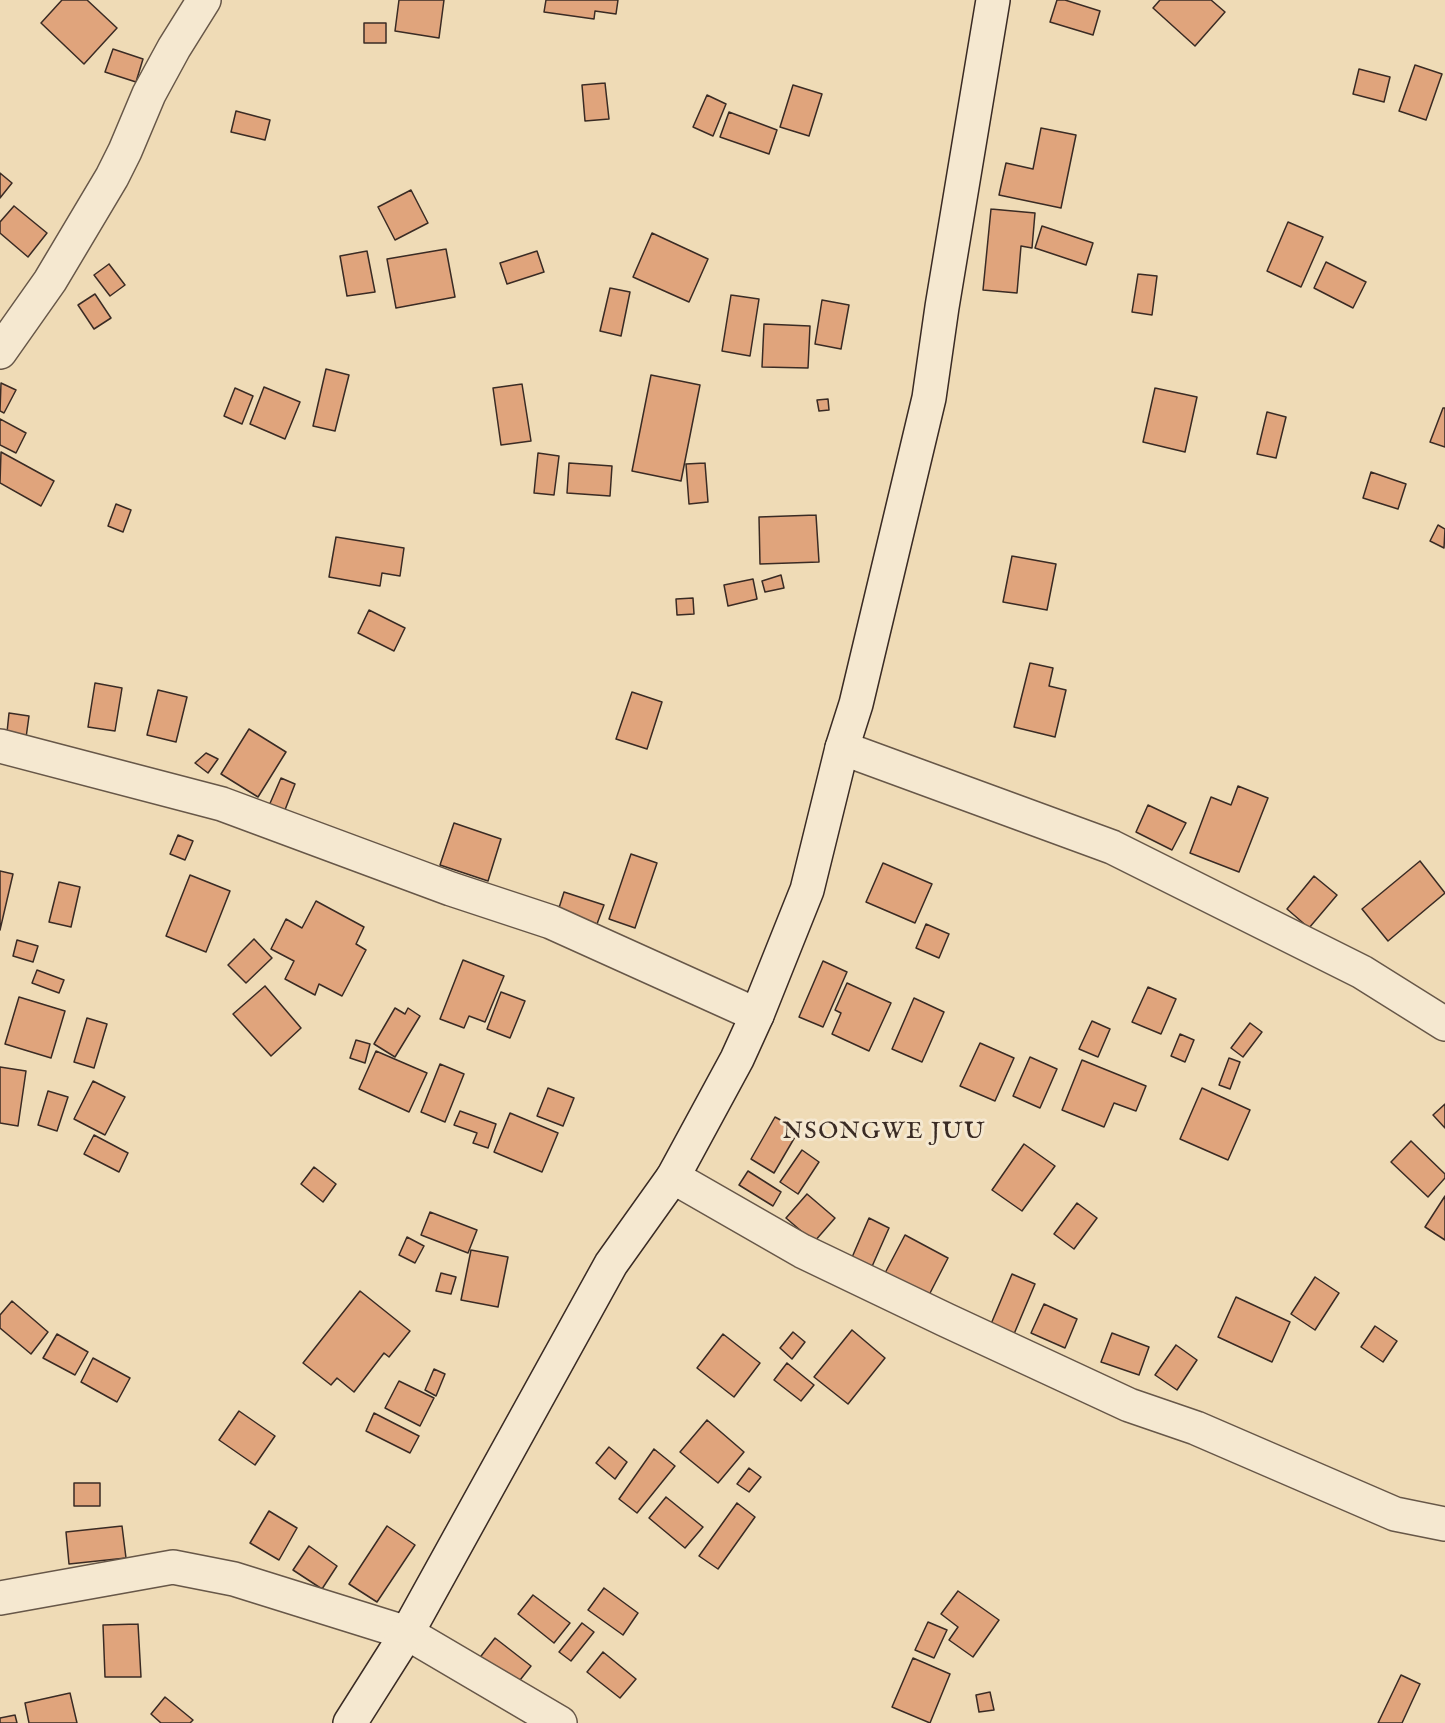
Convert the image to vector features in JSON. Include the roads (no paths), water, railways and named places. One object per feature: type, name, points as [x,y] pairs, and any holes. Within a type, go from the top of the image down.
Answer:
[{"type":"street","points":[[0,352],[51,281],[112,177],[149,94],[204,0]]},
{"type":"street","points":[[350,1723],[407,1633],[611,1264],[673,1177],[757,1015],[807,890],[842,748],[856,704],[929,398],[993,0]]},
{"type":"street","points":[[0,746],[222,804],[451,889],[551,922],[757,1015]]},
{"type":"street","points":[[842,748],[1112,847],[1362,972],[1445,1024]]},
{"type":"street","points":[[673,1177],[802,1251],[1129,1405],[1196,1428],[1395,1514],[1445,1524]]},
{"type":"street","points":[[0,1598],[173,1567],[234,1578],[407,1633],[560,1723]]},
{"type":"district","name":"NSONGWE JUU","points":[[884,1133]]}]
